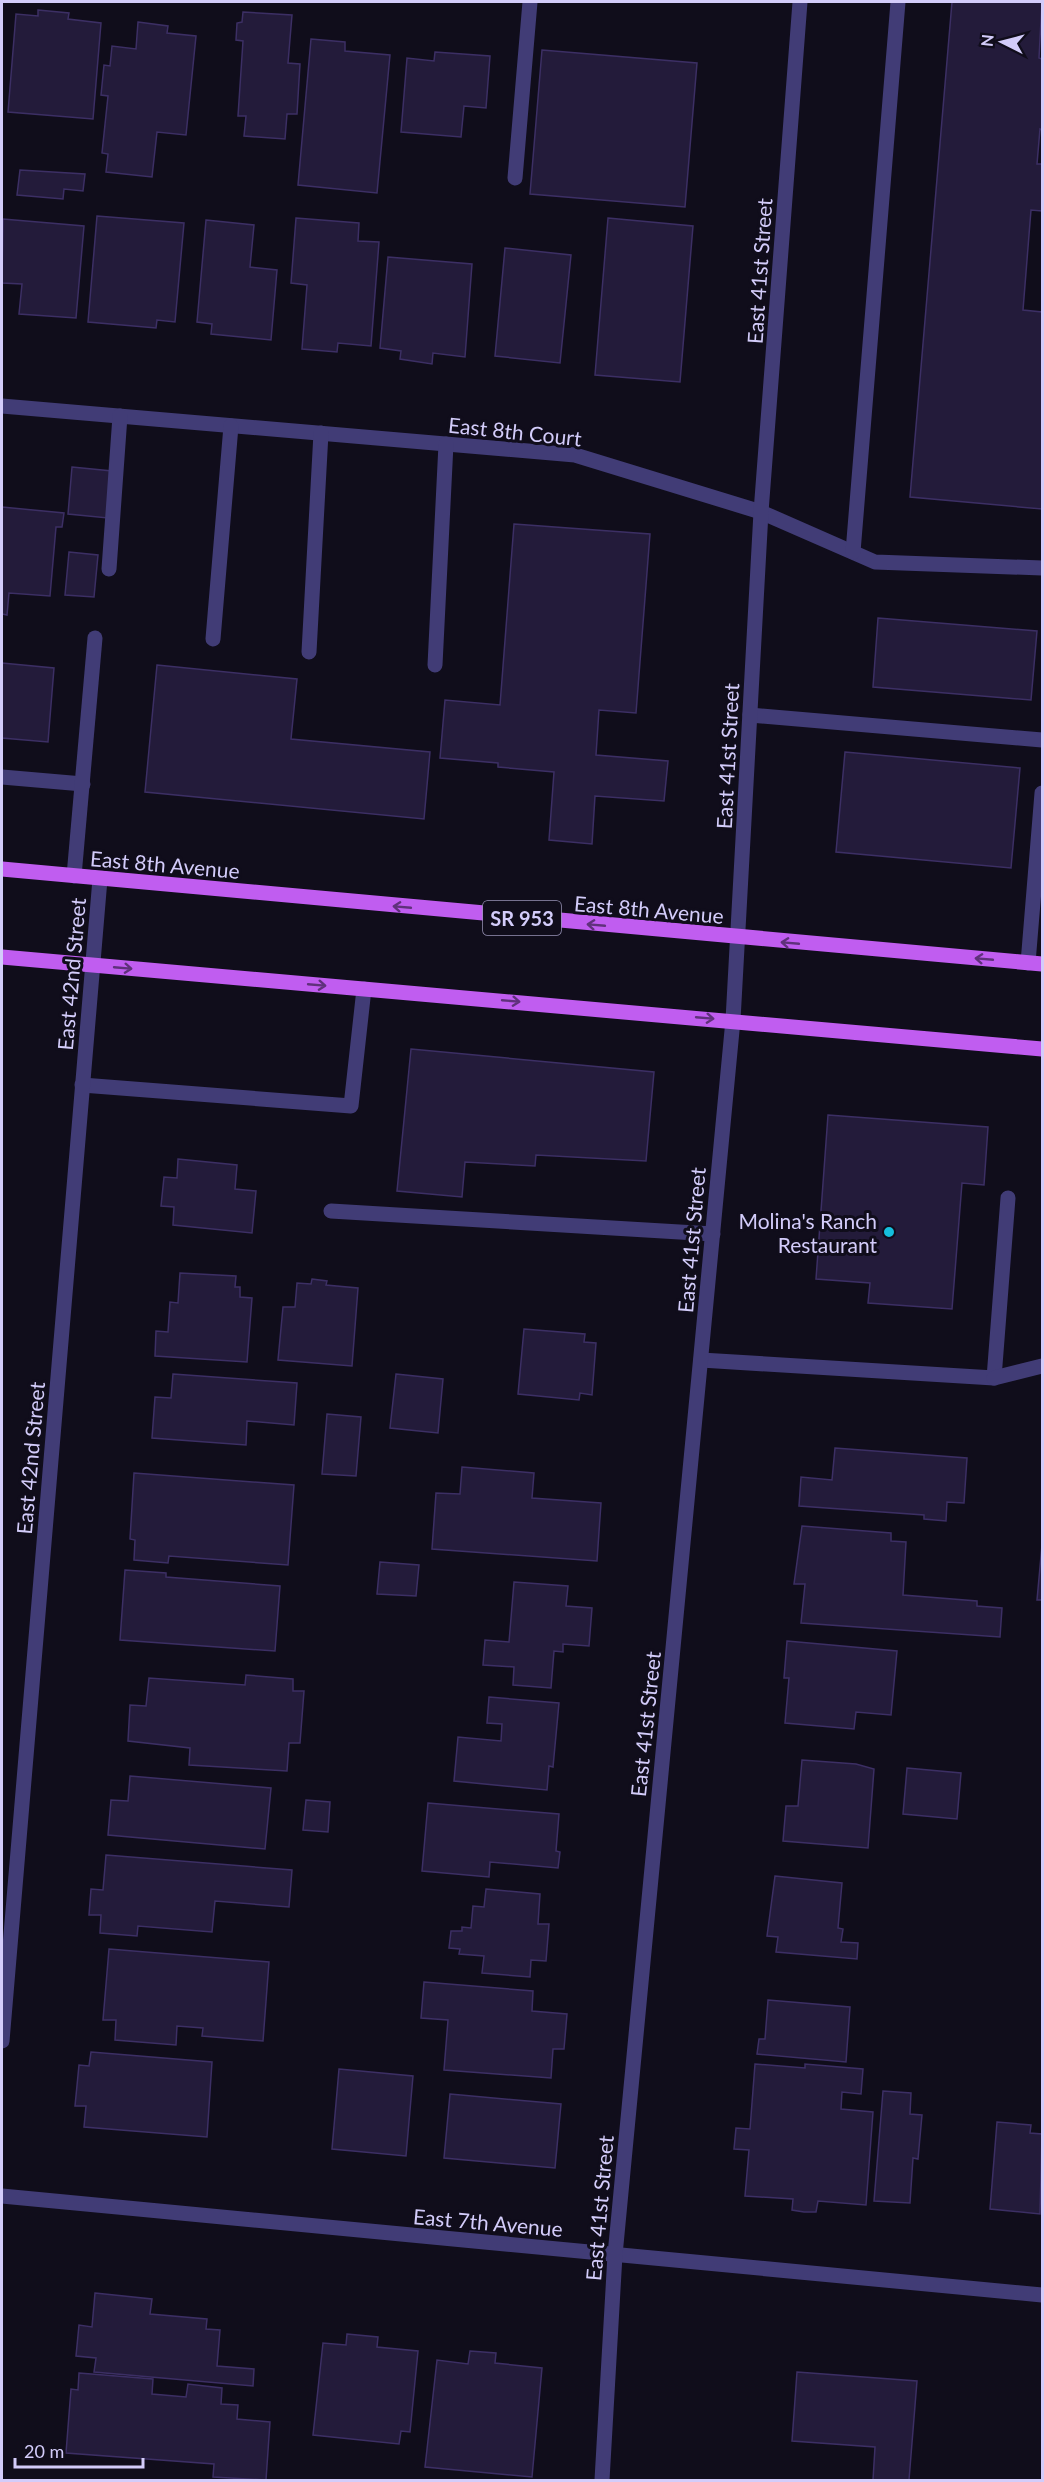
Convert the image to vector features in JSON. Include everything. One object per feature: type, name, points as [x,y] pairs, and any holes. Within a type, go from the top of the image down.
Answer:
[{"type":"main road","name":"East 8th Avenue","points":[[2,869],[1035,964]]},
{"type":"main road","points":[[2,957],[1042,1049]]},
{"type":"street","points":[[515,178],[530,2]]},
{"type":"street","name":"East 41st Street","points":[[602,2481],[615,2255],[733,1020],[761,512],[800,2]]},
{"type":"street","points":[[853,552],[898,2]]},
{"type":"street","name":"East 8th Court","points":[[2,406],[575,455],[761,512],[875,562],[1042,568]]},
{"type":"street","points":[[110,569],[120,416]]},
{"type":"street","points":[[213,639],[231,426]]},
{"type":"street","points":[[309,652],[321,433]]},
{"type":"street","points":[[435,665],[446,444]]},
{"type":"street","points":[[74,876],[95,638]]},
{"type":"street","points":[[750,716],[1042,740]]},
{"type":"street","points":[[2,777],[83,784]]},
{"type":"street","points":[[1035,964],[1042,793]]},
{"type":"street","name":"East 42nd Street","points":[[2,2041],[100,879]]},
{"type":"street","points":[[82,1085],[351,1106],[364,989]]},
{"type":"street","points":[[994,1378],[1008,1198]]},
{"type":"street","points":[[331,1211],[713,1234]]},
{"type":"street","points":[[701,1360],[994,1378],[1042,1366]]},
{"type":"street","name":"East 7th Avenue","points":[[2,2196],[1042,2295]]},
{"type":"building","points":[[952,2],[1042,2],[1039,58],[1042,59],[1042,130],[1040,129],[1037,164],[1042,164],[1042,211],[1031,210],[1023,310],[1042,312],[1042,509],[910,497]]},
{"type":"building","points":[[38,10],[69,13],[68,19],[101,23],[93,119],[8,112],[16,14],[38,16]]},
{"type":"building","points":[[243,12],[292,15],[288,63],[300,64],[297,114],[287,114],[285,139],[244,136],[246,116],[238,116],[243,41],[236,40],[237,23],[242,22]]},
{"type":"building","points":[[138,22],[168,26],[167,33],[196,36],[186,135],[157,132],[152,177],[106,172],[108,154],[102,153],[108,96],[101,95],[104,65],[110,66],[112,46],[136,49]]},
{"type":"building","points":[[311,39],[345,42],[345,51],[390,55],[377,193],[298,185]]},
{"type":"building","points":[[542,50],[697,63],[685,207],[530,194]]},
{"type":"building","points":[[435,52],[490,56],[486,108],[464,106],[461,137],[401,132],[407,58],[434,61]]},
{"type":"building","points":[[20,170],[85,174],[83,191],[64,189],[63,199],[17,195]]},
{"type":"building","points":[[97,216],[184,223],[175,322],[157,320],[156,328],[88,322]]},
{"type":"building","points":[[296,218],[359,223],[358,241],[379,242],[371,346],[338,343],[337,352],[302,349],[307,285],[291,283]]},
{"type":"building","points":[[608,218],[693,226],[680,382],[595,375]]},
{"type":"building","points":[[3,219],[84,226],[76,318],[19,314],[22,284],[2,283]]},
{"type":"building","points":[[206,220],[254,225],[250,267],[277,270],[271,340],[211,334],[212,324],[197,322]]},
{"type":"building","points":[[505,248],[571,255],[560,363],[495,356]]},
{"type":"building","points":[[388,257],[472,264],[465,357],[433,353],[432,364],[400,359],[401,351],[380,348]]},
{"type":"building","points":[[72,467],[112,471],[108,518],[68,514]]},
{"type":"building","points":[[2,507],[64,513],[62,527],[56,527],[50,596],[9,593],[7,615],[2,614]]},
{"type":"building","points":[[514,524],[650,534],[636,713],[599,710],[596,755],[668,761],[664,801],[595,796],[592,844],[549,840],[554,772],[498,767],[498,763],[440,758],[445,700],[500,705]]},
{"type":"building","points":[[69,552],[98,555],[94,597],[65,595]]},
{"type":"building","points":[[878,618],[1037,631],[1031,700],[873,687]]},
{"type":"building","points":[[2,663],[54,668],[48,742],[2,738]]},
{"type":"building","points":[[157,665],[297,679],[291,739],[430,752],[424,819],[145,792]]},
{"type":"building","points":[[845,752],[1020,768],[1011,868],[836,852]]},
{"type":"building","points":[[411,1049],[654,1072],[646,1161],[536,1155],[535,1166],[465,1162],[462,1197],[397,1191]]},
{"type":"building","name":"Molina's Ranch Restaurant","points":[[828,1115],[988,1127],[984,1185],[962,1183],[952,1309],[868,1303],[870,1283],[816,1279]]},
{"type":"building","points":[[178,1159],[237,1165],[235,1189],[256,1191],[252,1233],[173,1225],[174,1207],[161,1206],[164,1177],[177,1178]]},
{"type":"building","points":[[180,1273],[236,1276],[235,1287],[240,1287],[240,1297],[252,1298],[247,1362],[155,1356],[156,1331],[168,1332],[170,1302],[178,1303]]},
{"type":"building","points":[[312,1279],[327,1281],[326,1285],[358,1288],[352,1366],[278,1360],[283,1307],[295,1307],[297,1283],[311,1284]]},
{"type":"building","points":[[524,1329],[585,1334],[584,1342],[596,1343],[592,1395],[580,1393],[579,1400],[518,1394]]},
{"type":"building","points":[[173,1374],[297,1383],[294,1425],[247,1421],[246,1445],[152,1438],[155,1397],[171,1398]]},
{"type":"building","points":[[396,1374],[443,1379],[438,1433],[390,1428]]},
{"type":"building","points":[[327,1414],[361,1417],[356,1476],[322,1474]]},
{"type":"building","points":[[835,1448],[967,1458],[964,1503],[947,1502],[946,1521],[924,1519],[924,1515],[799,1506],[801,1477],[832,1480]]},
{"type":"building","points":[[462,1467],[534,1473],[532,1498],[601,1503],[597,1561],[432,1549],[436,1493],[460,1494]]},
{"type":"building","points":[[134,1473],[294,1485],[288,1565],[169,1556],[168,1563],[134,1560],[135,1540],[130,1539]]},
{"type":"building","points":[[802,1526],[891,1533],[891,1541],[906,1542],[903,1595],[977,1601],[977,1606],[1002,1608],[1000,1637],[801,1623],[805,1584],[794,1584]]},
{"type":"building","points":[[1042,1545],[1042,1600],[1037,1600]]},
{"type":"building","points":[[380,1562],[419,1565],[416,1596],[377,1594]]},
{"type":"building","points":[[125,1570],[166,1573],[166,1577],[280,1586],[275,1651],[120,1640]]},
{"type":"building","points":[[514,1582],[568,1586],[566,1606],[592,1608],[589,1646],[563,1644],[563,1652],[554,1651],[551,1688],[513,1685],[514,1667],[483,1665],[485,1640],[509,1642]]},
{"type":"building","points":[[787,1641],[897,1651],[891,1715],[856,1712],[854,1729],[785,1723],[789,1678],[784,1678]]},
{"type":"building","points":[[246,1675],[293,1679],[293,1691],[304,1691],[300,1743],[289,1743],[287,1771],[189,1765],[190,1748],[128,1741],[130,1705],[146,1706],[149,1678],[245,1685]]},
{"type":"building","points":[[489,1697],[559,1703],[553,1767],[549,1766],[547,1790],[454,1781],[458,1737],[501,1741],[502,1724],[487,1723]]},
{"type":"building","points":[[802,1760],[856,1764],[874,1769],[868,1848],[783,1841],[786,1806],[798,1806]]},
{"type":"building","points":[[907,1768],[961,1773],[957,1819],[903,1814]]},
{"type":"building","points":[[130,1776],[271,1788],[265,1849],[108,1835],[111,1800],[128,1801]]},
{"type":"building","points":[[306,1800],[330,1802],[328,1832],[303,1830]]},
{"type":"building","points":[[428,1803],[559,1814],[556,1851],[560,1852],[558,1868],[490,1862],[489,1877],[422,1871]]},
{"type":"building","points":[[106,1855],[292,1870],[289,1907],[215,1901],[212,1932],[138,1926],[137,1936],[100,1933],[101,1915],[89,1915],[91,1889],[103,1890]]},
{"type":"building","points":[[775,1876],[842,1883],[838,1928],[843,1929],[841,1942],[858,1943],[857,1959],[776,1952],[778,1937],[767,1936]]},
{"type":"building","points":[[486,1889],[540,1894],[538,1924],[549,1924],[546,1961],[531,1960],[530,1977],[482,1973],[484,1956],[459,1954],[460,1949],[449,1948],[451,1931],[462,1931],[462,1927],[471,1928],[473,1906],[484,1907]]},
{"type":"building","points":[[109,1949],[269,1962],[263,2041],[202,2036],[203,2028],[177,2026],[176,2045],[115,2040],[116,2020],[103,2020]]},
{"type":"building","points":[[424,1982],[533,1991],[532,2011],[567,2014],[564,2049],[553,2049],[551,2078],[444,2070],[448,2020],[421,2018]]},
{"type":"building","points":[[768,2000],[850,2007],[846,2062],[757,2054],[759,2039],[765,2039]]},
{"type":"building","points":[[91,2052],[212,2062],[207,2137],[84,2127],[86,2106],[75,2106],[79,2065],[89,2066]]},
{"type":"building","points":[[755,2064],[805,2068],[805,2064],[863,2069],[861,2094],[842,2092],[841,2109],[873,2112],[866,2205],[818,2201],[816,2212],[804,2212],[792,2210],[793,2199],[745,2196],[749,2150],[734,2149],[736,2128],[750,2129]]},
{"type":"building","points":[[339,2069],[413,2076],[406,2156],[332,2149]]},
{"type":"building","points":[[883,2091],[911,2093],[910,2114],[922,2115],[918,2159],[913,2158],[910,2203],[874,2201]]},
{"type":"building","points":[[450,2094],[561,2104],[555,2168],[444,2158]]},
{"type":"building","points":[[997,2122],[1031,2125],[1030,2133],[1042,2134],[1040,2214],[990,2209]]},
{"type":"building","points":[[95,2293],[152,2299],[150,2314],[207,2319],[206,2329],[220,2330],[217,2366],[254,2369],[253,2386],[94,2372],[96,2358],[76,2356],[79,2325],[92,2327]]},
{"type":"building","points":[[347,2334],[378,2337],[377,2347],[418,2351],[410,2432],[401,2431],[399,2444],[313,2435],[323,2343],[346,2345]]},
{"type":"building","points":[[470,2351],[496,2353],[495,2363],[542,2368],[532,2477],[425,2467],[437,2360],[468,2364]]},
{"type":"building","points":[[797,2372],[917,2381],[909,2480],[873,2480],[875,2447],[792,2441]]},
{"type":"building","points":[[79,2373],[153,2379],[152,2394],[186,2397],[188,2384],[222,2388],[221,2404],[238,2405],[237,2419],[270,2422],[266,2480],[213,2477],[214,2464],[66,2453],[71,2389],[78,2390]]},
{"type":"place","name":"Molina's Ranch Restaurant","points":[[889,1232]]}]
